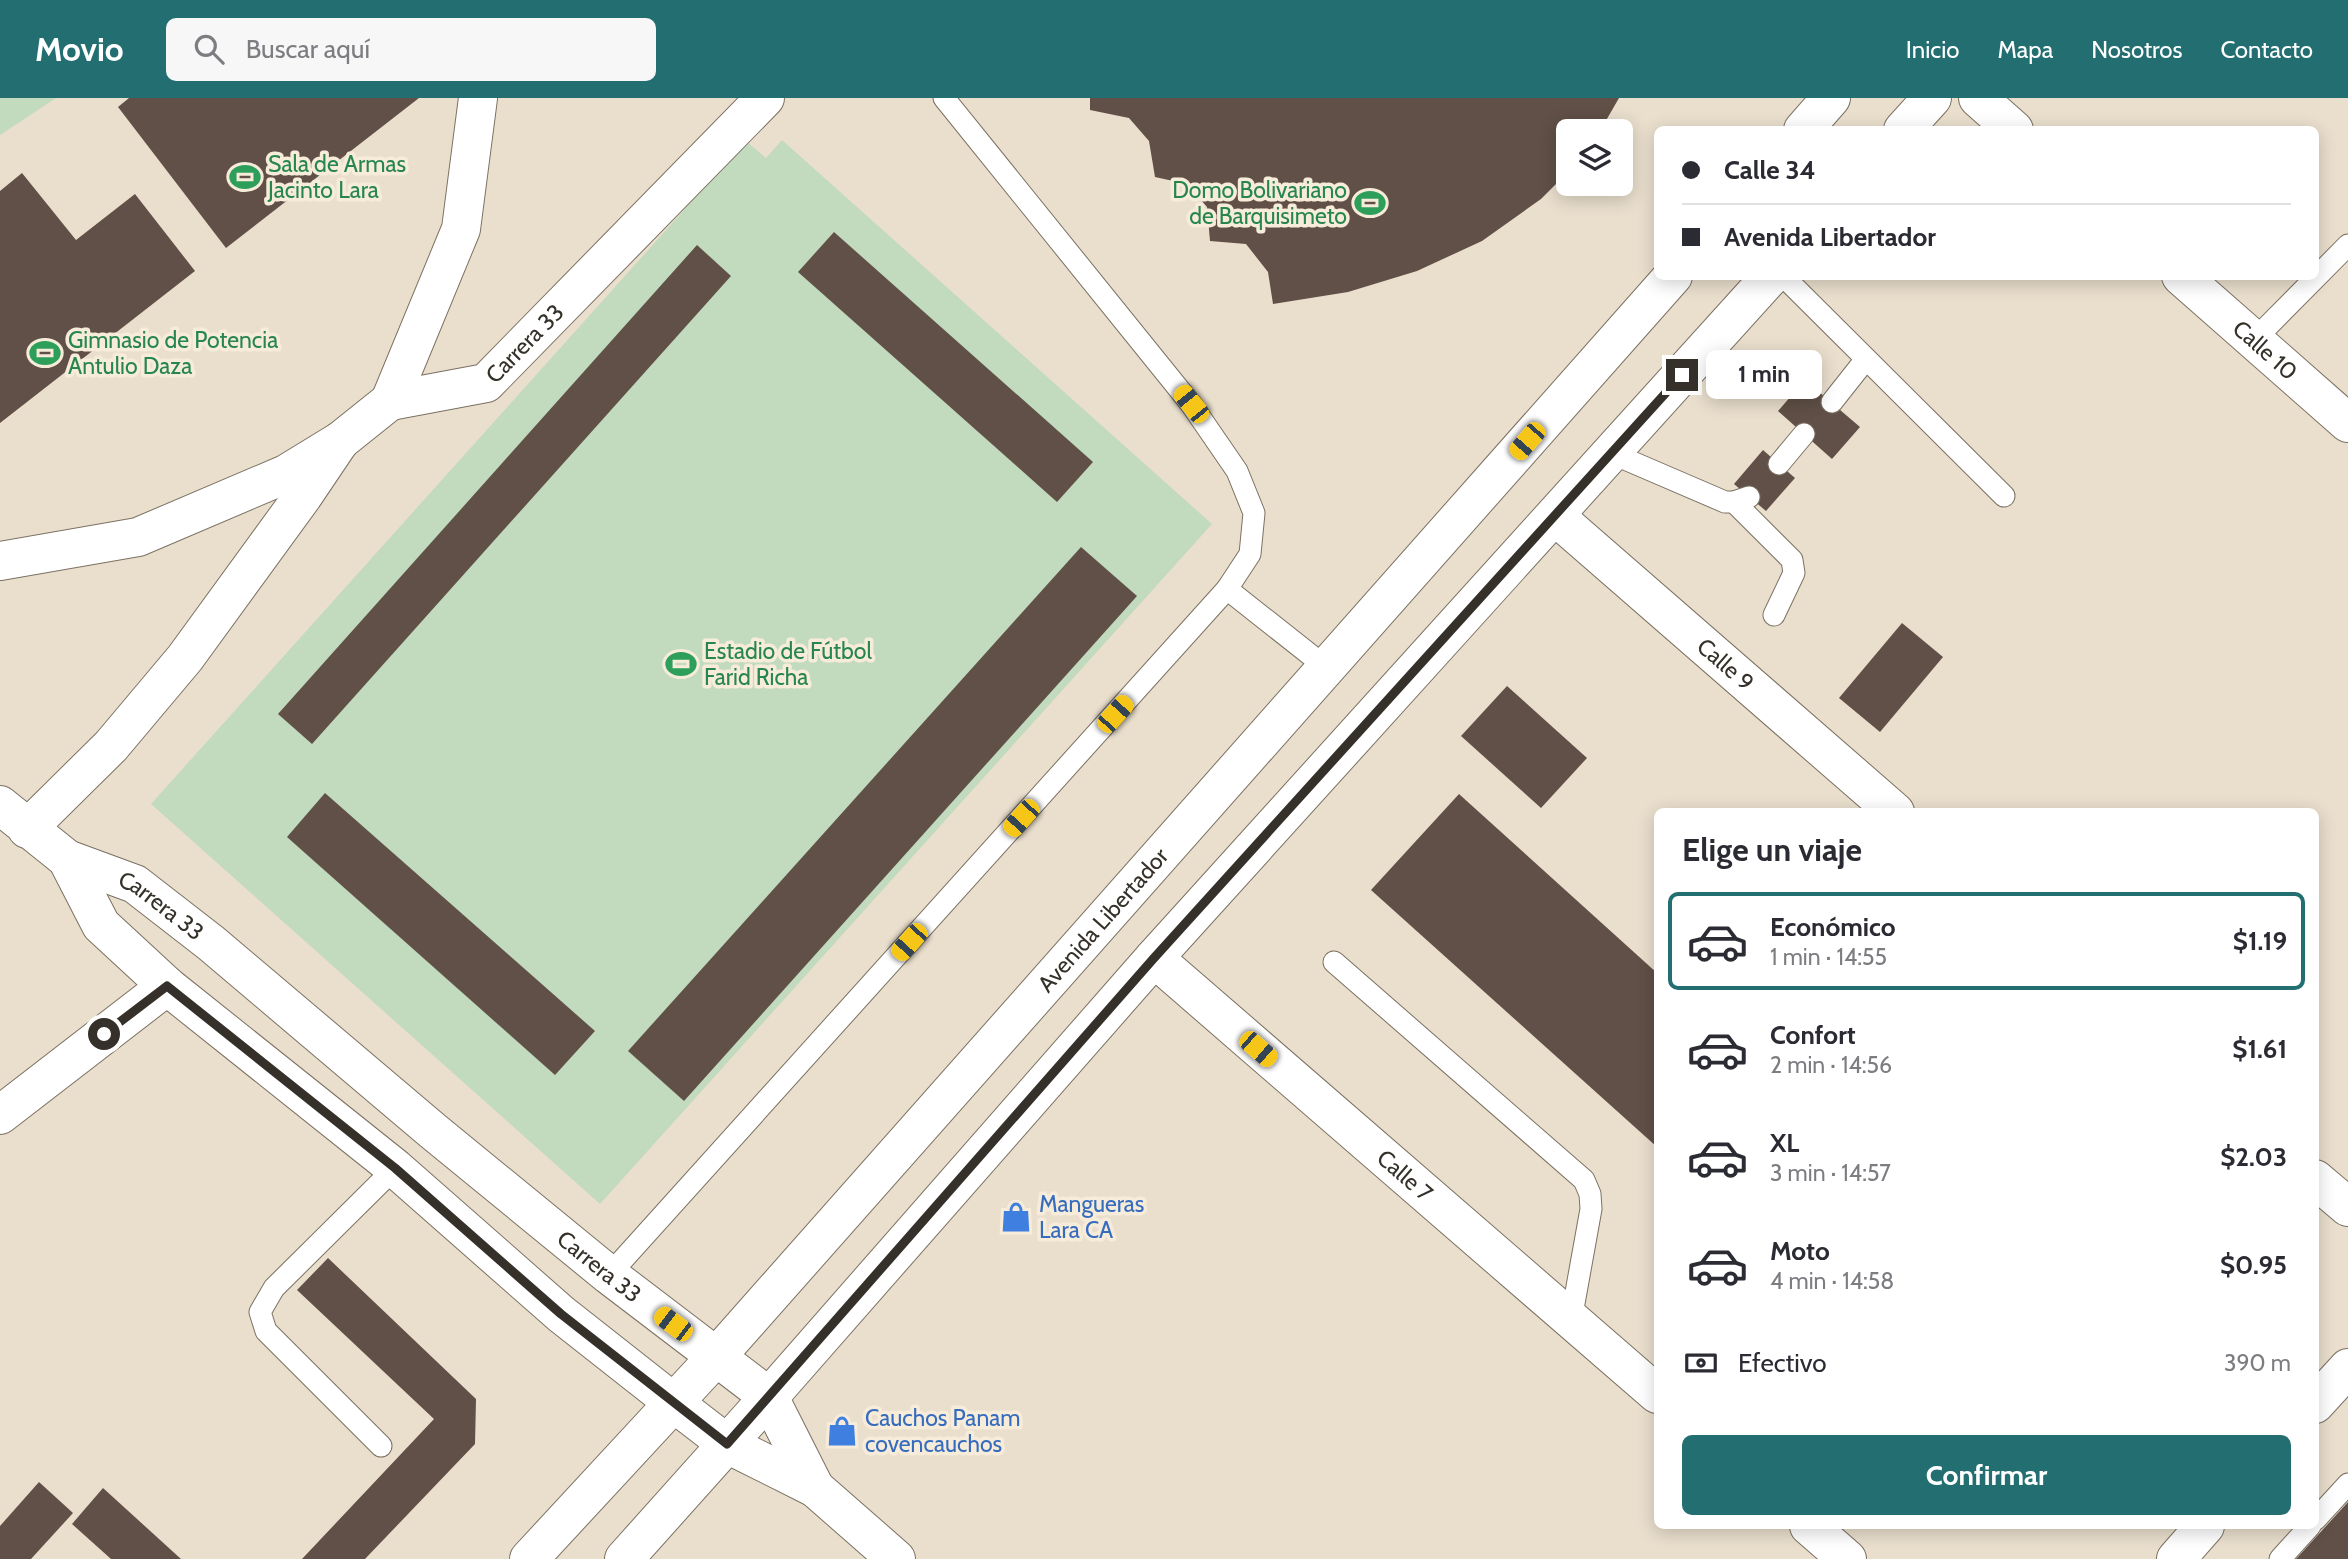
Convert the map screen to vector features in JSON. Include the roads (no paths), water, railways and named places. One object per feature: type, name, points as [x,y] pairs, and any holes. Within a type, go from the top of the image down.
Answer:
[{"type":"street","points":[[0,561],[138,537],[286,474],[340,441],[390,401],[461,229],[478,98]]},
{"type":"street","name":"Carrera 33","points":[[390,401],[486,383],[765,98]]},
{"type":"street","points":[[1806,126],[1831,98]]},
{"type":"street","points":[[1907,126],[1932,98]]},
{"type":"street","points":[[1978,98],[2010,126]]},
{"type":"street","name":"Avenida Libertador","points":[[529,1559],[716,1357],[1669,280]]},
{"type":"street","points":[[624,1559],[1154,958],[1767,280]]},
{"type":"street","name":"Calle 10","points":[[2185,280],[2348,424]]},
{"type":"street","points":[[14,817],[111,746],[185,658],[340,441]]},
{"type":"street","name":"Calle 9","points":[[1555,516],[1890,808]]},
{"type":"street","name":"Carrera 33","points":[[14,817],[67,859],[135,884],[211,943],[433,1131],[609,1275],[769,1397],[815,1488]]},
{"type":"street","name":"Carrera 33","points":[[67,859],[101,925],[167,986],[395,1168],[561,1314],[674,1403],[727,1444],[815,1488]]},
{"type":"street","name":"Calle 7","points":[[1154,958],[1654,1391]]},
{"type":"street","points":[[0,1115],[167,986]]},
{"type":"street","points":[[2319,1183],[2348,1208]]},
{"type":"street","points":[[2319,1400],[2348,1368]]},
{"type":"street","points":[[815,1488],[896,1559]]},
{"type":"street","points":[[1812,1529],[1847,1559]]},
{"type":"street","points":[[2176,1559],[2202,1529]]},
{"type":"lane","points":[[609,1275],[1227,590],[1250,554],[1254,513],[1237,471],[1191,404],[944,98]]},
{"type":"lane","points":[[2319,275],[2348,245]]},
{"type":"lane","points":[[1787,280],[2004,495]]},
{"type":"lane","points":[[2254,341],[2314,280]]},
{"type":"lane","points":[[1832,402],[1866,359]]},
{"type":"lane","points":[[1779,464],[1804,434]]},
{"type":"lane","points":[[1612,453],[1725,502],[1741,499],[1792,560],[1794,573],[1774,615]]},
{"type":"lane","points":[[1227,590],[1327,668]]},
{"type":"lane","points":[[1334,962],[1584,1180],[1590,1194],[1591,1209],[1571,1320]]},
{"type":"lane","points":[[381,1446],[266,1331],[260,1312],[274,1288],[395,1168]]},
{"type":"lane","points":[[2319,1516],[2348,1484]]},
{"type":"lane","points":[[2280,1559],[2307,1529]]},
{"type":"place","name":"Sala de Armas Jacinto Lara","points":[[245,177]]},
{"type":"place","name":"Domo Bolivariano de Barquisimeto","points":[[1370,203]]},
{"type":"place","name":"Gimnasio de Potencia Antulio Daza","points":[[45,353]]},
{"type":"place","name":"Estadio de Fútbol Farid Richa","points":[[681,664]]},
{"type":"place","name":"Mangueras Lara CA","points":[[1016,1217]]},
{"type":"place","name":"Cauchos Panam covencauchos","points":[[842,1431]]}]
